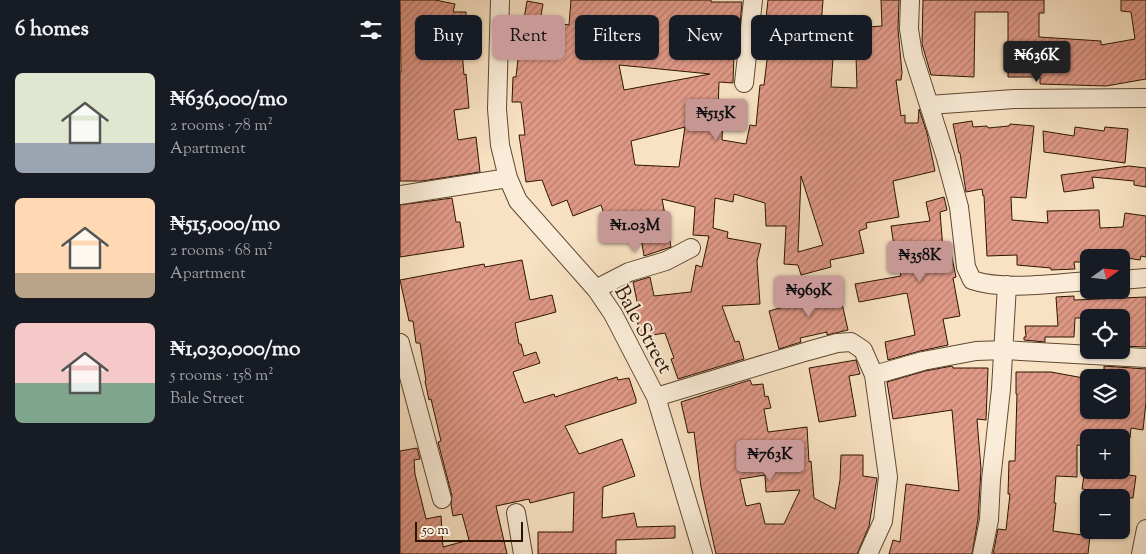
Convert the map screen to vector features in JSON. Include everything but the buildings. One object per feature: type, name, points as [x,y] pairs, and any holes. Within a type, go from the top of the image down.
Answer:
[{"type":"street","name":"Bale Street","points":[[500,0],[497,109],[500,145],[508,178],[518,201],[596,288],[613,314],[656,397],[703,554]]},
{"type":"street","points":[[744,83],[753,0]]},
{"type":"street","points":[[910,0],[909,29],[912,55],[946,155],[959,207],[966,267],[972,280],[985,284],[1007,286],[1080,282]]},
{"type":"street","points":[[929,105],[1014,99],[1146,98]]},
{"type":"street","points":[[400,195],[508,178]]},
{"type":"street","points":[[596,288],[629,272],[666,261],[691,248]]},
{"type":"street","points":[[1130,279],[1146,278]]},
{"type":"street","points":[[982,554],[989,520],[991,480],[1004,350],[1007,286]]},
{"type":"street","points":[[400,342],[442,499]]},
{"type":"street","points":[[656,397],[837,344],[852,342],[863,350],[874,375],[888,477],[883,521],[868,554]]},
{"type":"street","points":[[874,375],[923,360],[976,351],[1004,350],[1146,358]]},
{"type":"street","points":[[516,513],[523,554]]},
{"type":"street","points":[[1141,554],[1146,529]]}]
